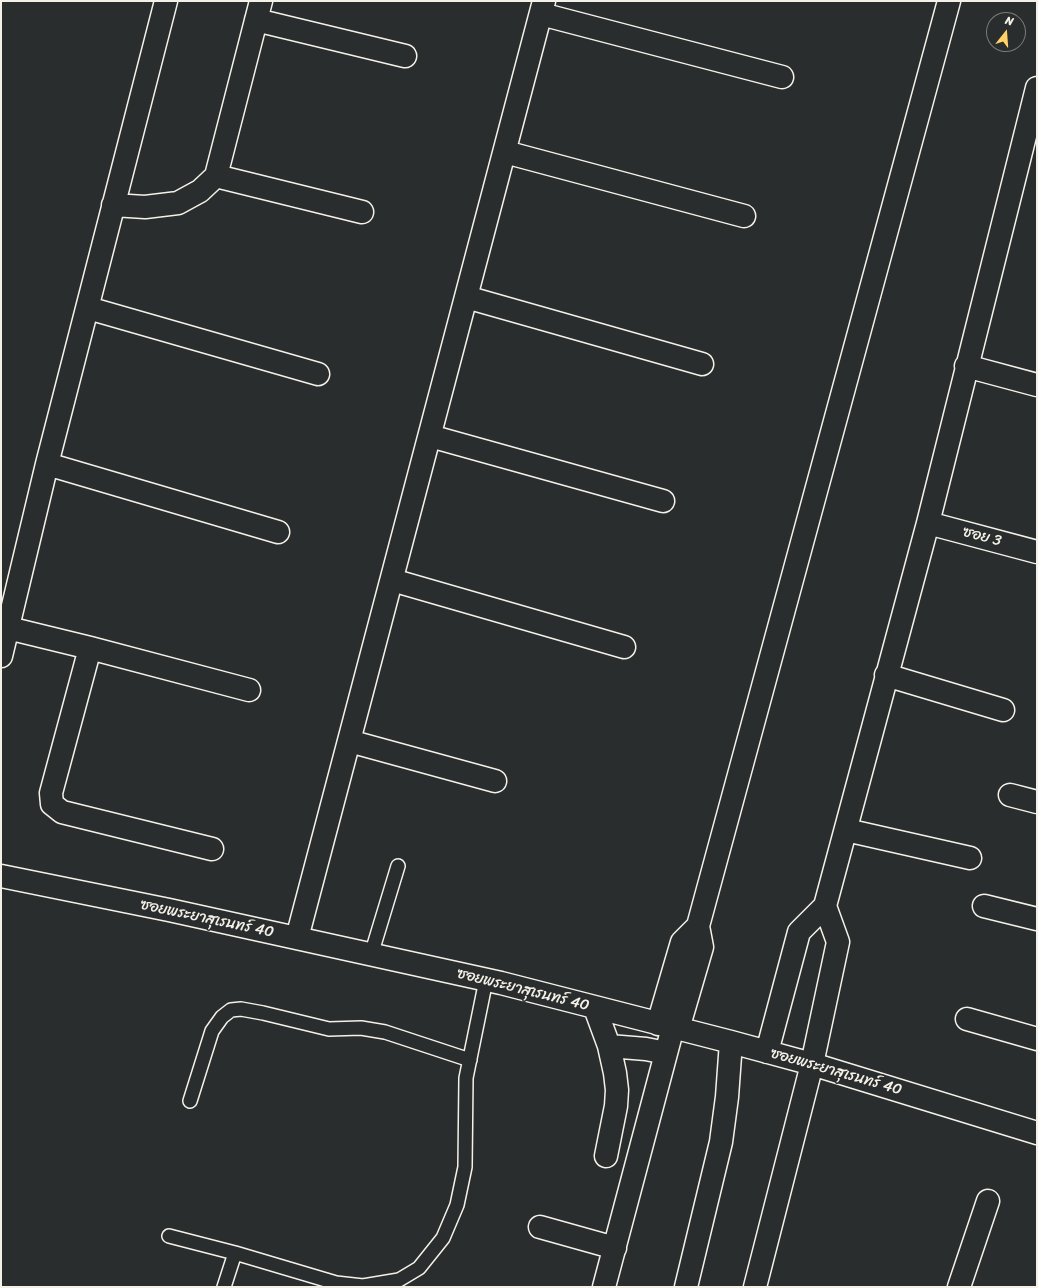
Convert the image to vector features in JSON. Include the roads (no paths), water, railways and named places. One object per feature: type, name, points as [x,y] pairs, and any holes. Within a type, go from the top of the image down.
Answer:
[{"type":"street","points":[[1,656],[47,464],[166,1]]},
{"type":"street","points":[[604,1287],[666,1053],[670,1027],[702,947],[698,926],[949,1]]},
{"type":"street","points":[[297,938],[542,8],[782,77]]},
{"type":"street","points":[[114,205],[145,208],[178,203],[200,192],[216,176],[259,10],[405,56]]},
{"type":"street","points":[[767,1052],[799,932],[825,906],[928,523],[966,366],[1037,88]]},
{"type":"street","points":[[505,152],[744,216]]},
{"type":"street","points":[[216,176],[362,212]]},
{"type":"street","points":[[466,297],[702,364]]},
{"type":"street","points":[[88,308],[318,374]]},
{"type":"street","points":[[966,366],[1037,385]]},
{"type":"street","points":[[430,436],[663,501]]},
{"type":"street","points":[[47,464],[278,532]]},
{"type":"street","name":"ซอย 3","points":[[928,523],[1037,552]]},
{"type":"street","points":[[392,580],[624,647]]},
{"type":"street","points":[[8,628],[249,690]]},
{"type":"street","points":[[90,648],[51,792],[52,804],[62,812],[212,849]]},
{"type":"street","points":[[886,675],[1003,710]]},
{"type":"street","points":[[349,741],[495,781]]},
{"type":"street","points":[[1010,795],[1037,802]]},
{"type":"street","points":[[846,830],[970,858]]},
{"type":"street","name":"ซอยพระยาสุเรนทร์ 40","points":[[1,876],[297,938],[486,980],[812,1064],[1037,1132]]},
{"type":"street","points":[[755,1287],[812,1064],[838,942],[825,906]]},
{"type":"street","points":[[984,906],[1037,919]]},
{"type":"street","points":[[595,1008],[609,1046],[616,1073],[616,1106],[606,1156]]},
{"type":"street","points":[[966,1019],[1037,1039]]},
{"type":"street","points":[[686,1287],[721,1142],[727,1097],[731,1042]]},
{"type":"street","points":[[609,1046],[646,1049],[666,1053]]},
{"type":"street","points":[[959,1287],[988,1201]]},
{"type":"street","points":[[540,1227],[615,1248]]},
{"type":"lane","points":[[371,954],[398,866]]},
{"type":"lane","points":[[169,1236],[235,1253],[336,1283],[363,1286],[399,1280],[419,1268],[444,1238],[457,1205],[465,1167],[466,1078],[486,980]]},
{"type":"lane","points":[[190,1101],[212,1031],[222,1018],[231,1010],[241,1009],[263,1013],[330,1029],[362,1028],[385,1032],[470,1060]]},
{"type":"lane","points":[[224,1287],[235,1253]]}]
